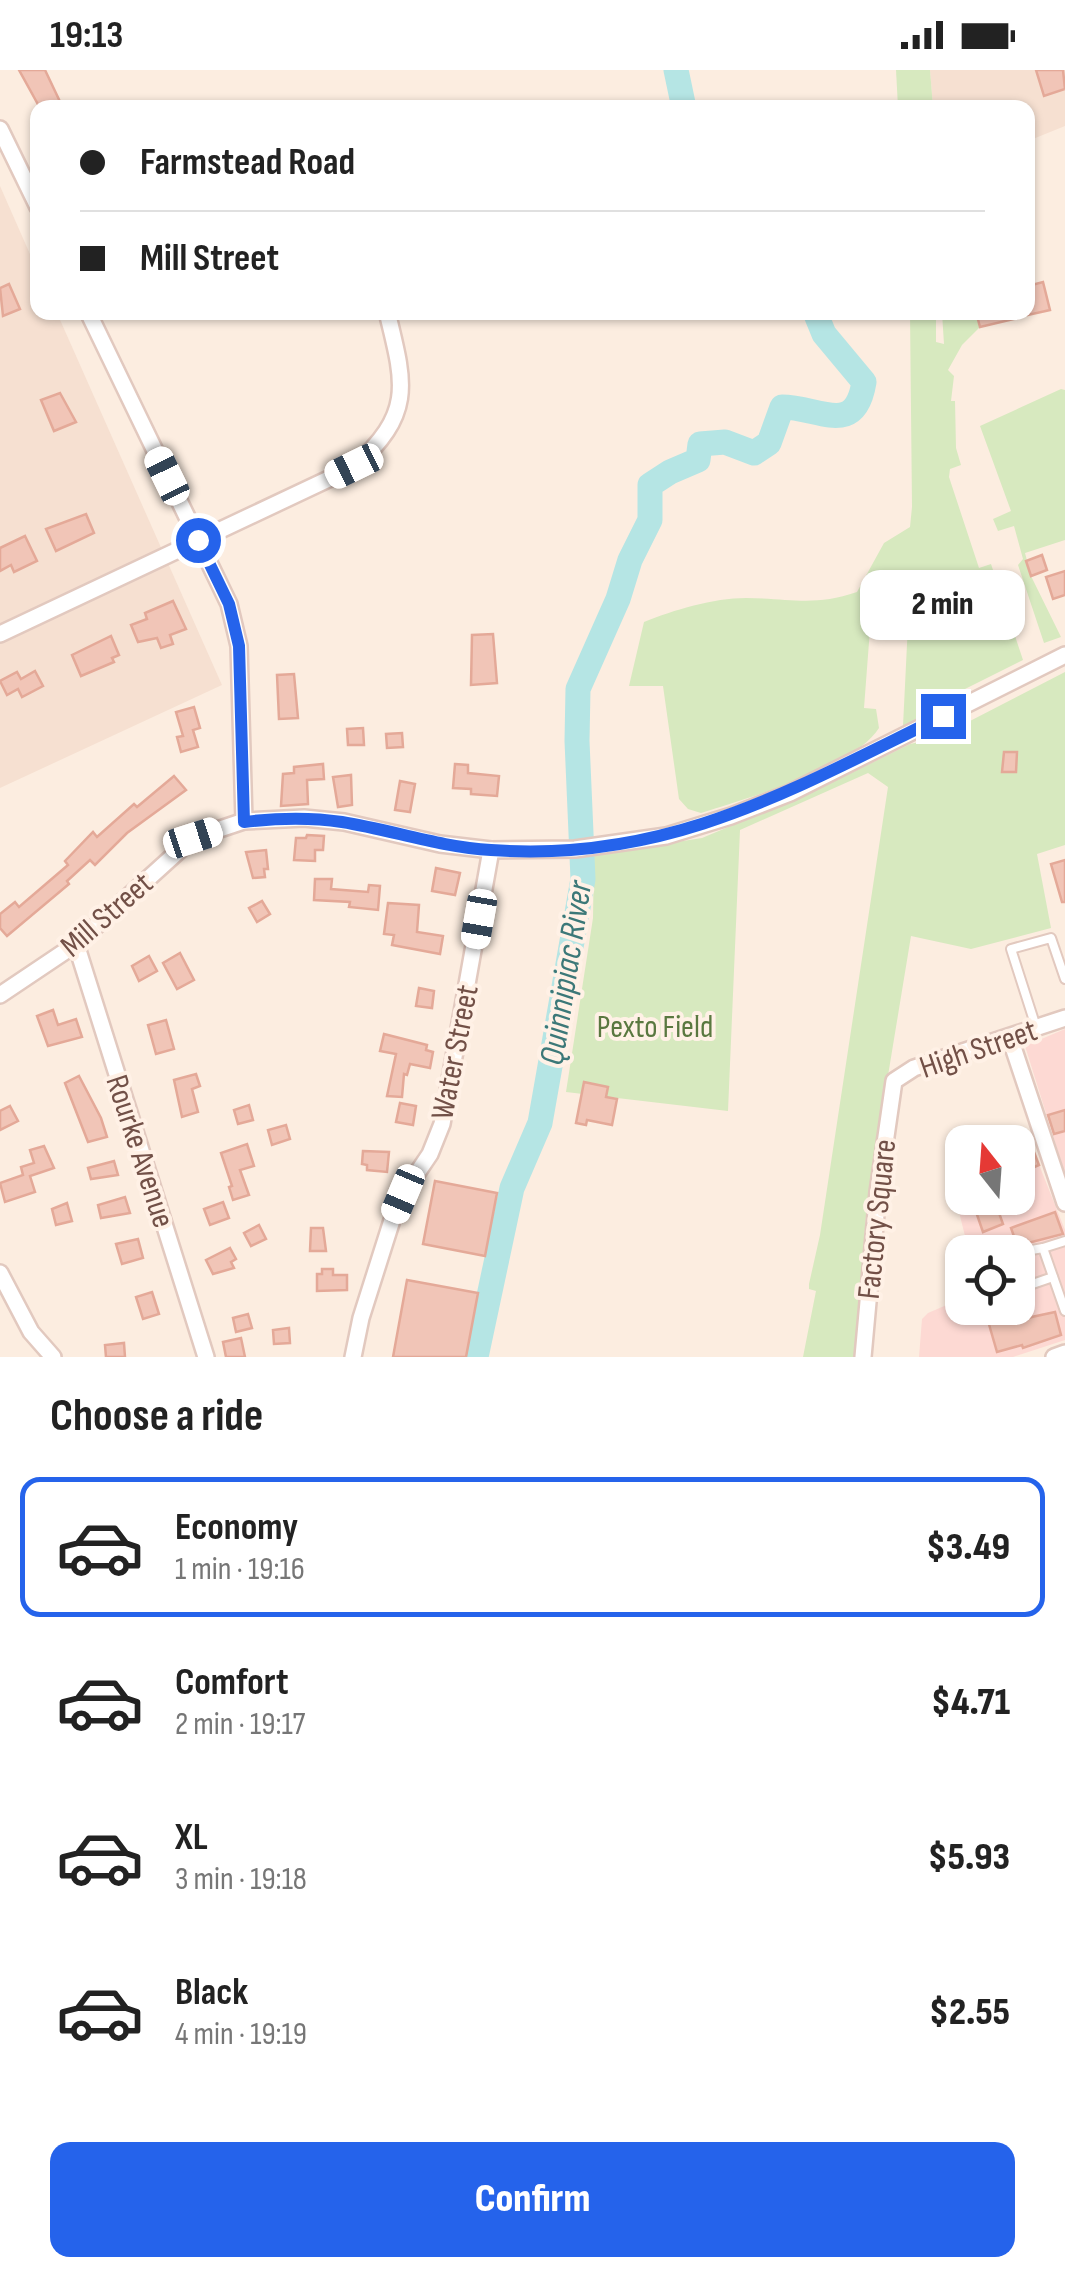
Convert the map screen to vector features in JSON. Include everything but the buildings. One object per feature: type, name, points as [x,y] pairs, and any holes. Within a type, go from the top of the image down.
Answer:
[{"type":"street","points":[[0,129],[30,191]]},
{"type":"street","points":[[92,320],[229,604],[239,646],[244,822]]},
{"type":"street","points":[[0,634],[354,466],[378,446],[393,424],[401,398],[400,367],[389,320]]},
{"type":"street","name":"Mill Street","points":[[0,995],[76,944],[193,838],[244,822],[304,818],[491,850],[583,848],[676,833],[790,793],[1065,655]]},
{"type":"street","name":"Water Street","points":[[353,1357],[361,1318],[393,1217],[403,1194],[430,1154],[442,1124],[491,850]]},
{"type":"street","name":"Rourke Avenue","points":[[76,944],[206,1357]]},
{"type":"street","name":"High Street","points":[[894,1081],[914,1068],[1065,1018]]},
{"type":"street","points":[[1010,1038],[1065,1202]]},
{"type":"street","name":"Factory Square","points":[[864,1357],[878,1192],[894,1081]]},
{"type":"street","points":[[0,1273],[31,1332],[53,1357]]},
{"type":"street","points":[[1054,1357],[1065,1353]]},
{"type":"lane","points":[[1036,1027],[1011,949],[1051,938],[1065,979]]},
{"type":"lane","points":[[1035,1249],[1065,1241]]},
{"type":"lane","points":[[1043,1248],[1065,1312]]},
{"type":"lane","points":[[1035,1283],[1053,1277]]},
{"type":"shaded area","points":[[930,70],[1065,70],[1065,126],[1035,138],[1035,100],[932,100]]},
{"type":"shaded area","points":[[0,186],[30,254],[30,320],[60,320],[222,685],[0,788]]},
{"type":"shaded area","points":[[1065,1029],[1065,1174],[1025,1046]]},
{"type":"shaded area","points":[[1035,1155],[1065,1230],[1065,1340],[1013,1357],[919,1357],[922,1319],[945,1306],[945,1325],[1035,1325],[1035,1235],[965,1235],[960,1215],[1035,1215]]},
{"type":"green space","points":[[896,70],[930,70],[932,100],[898,100]]},
{"type":"green space","points":[[910,320],[936,320],[936,342],[944,344],[942,320],[978,320],[980,327],[962,345],[948,370],[954,376],[951,401],[955,401],[956,448],[961,465],[950,469],[949,477],[979,568],[991,564],[1023,660],[937,703],[936,710],[903,726],[910,583],[902,583],[901,626],[870,629],[864,708],[876,709],[879,728],[866,743],[823,769],[771,790],[701,813],[688,809],[679,799],[663,686],[629,686],[644,622],[720,600],[814,600],[857,592],[884,543],[910,527]]},
{"type":"green space","points":[[1065,390],[1065,540],[1025,553],[1031,576],[1061,637],[1044,643],[1018,565],[1023,559],[1014,526],[998,531],[993,519],[1011,511],[980,426]]},
{"type":"green space","name":"Pexto Field","points":[[1065,672],[1065,845],[1037,854],[1051,928],[971,949],[911,936],[867,1203],[855,1357],[803,1357],[816,1291],[809,1289],[809,1284],[820,1235],[888,787],[868,773],[740,830],[728,1111],[566,1092],[593,918],[594,855],[702,838],[819,789],[910,744],[937,738]]},
{"type":"waterway","name":"Quinnipiac River","points":[[676,70],[682,100]]},
{"type":"waterway","name":"Quinnipiac River","points":[[476,1357],[512,1188],[540,1123],[583,879],[578,689],[650,520],[650,485],[698,460],[700,444],[725,442],[754,453],[769,443],[782,407],[834,416],[853,410],[864,382],[824,334],[818,320]]},
{"type":"route","points":[[198,540],[229,604],[239,646],[244,822],[304,818],[344,822],[440,844],[491,850],[574,849],[645,840],[731,816],[790,793],[943,716]]}]
